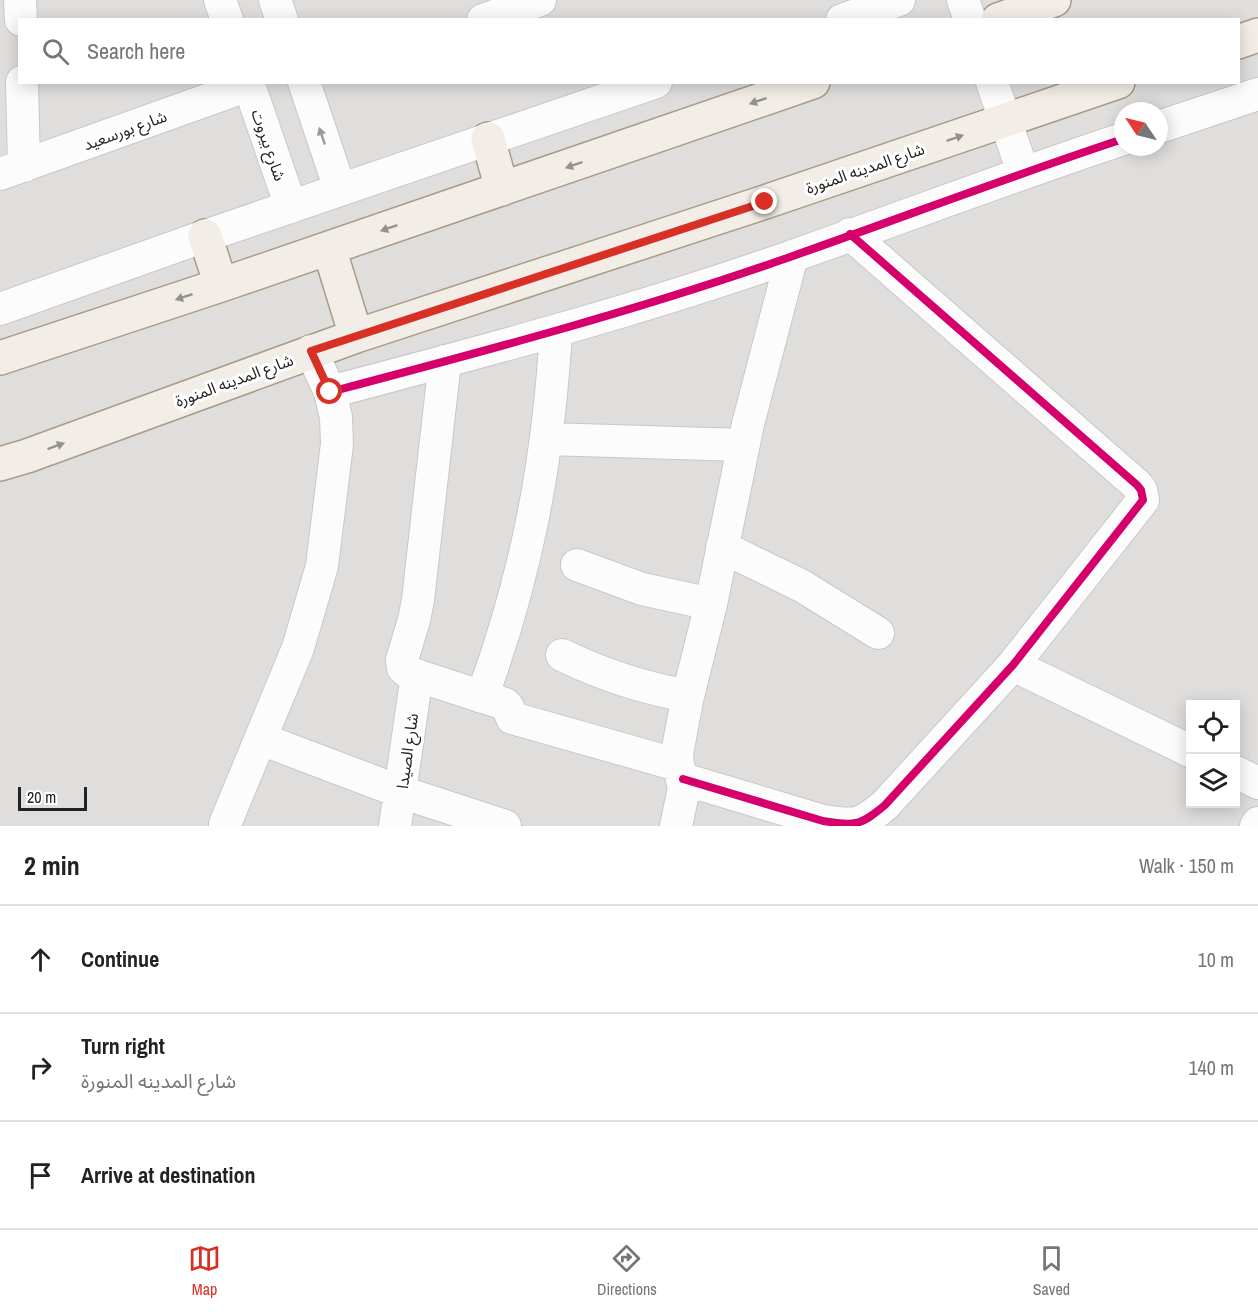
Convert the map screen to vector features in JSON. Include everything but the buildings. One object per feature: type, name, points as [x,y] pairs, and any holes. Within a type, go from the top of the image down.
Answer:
[{"type":"main road","points":[[1004,18],[1054,0]]},
{"type":"main road","points":[[1240,42],[1258,35]]},
{"type":"main road","points":[[0,358],[221,285],[807,84]]},
{"type":"main road","name":"شارع المدينه المنورة","points":[[0,464],[311,351],[753,206],[1112,84]]},
{"type":"main road","points":[[488,139],[502,189]]},
{"type":"main road","points":[[206,236],[221,285]]},
{"type":"main road","points":[[329,248],[356,336]]},
{"type":"street","points":[[20,0],[21,18]]},
{"type":"street","points":[[220,0],[226,18]]},
{"type":"street","points":[[275,0],[281,18]]},
{"type":"street","points":[[489,18],[540,0]]},
{"type":"street","points":[[848,18],[899,0]]},
{"type":"street","points":[[963,0],[969,18]]},
{"type":"street","points":[[12,170],[22,84]]},
{"type":"street","name":"شارع بورسعيد","points":[[12,170],[248,84]]},
{"type":"street","name":"شارع بيروت","points":[[248,84],[291,207]]},
{"type":"street","points":[[305,84],[340,189]]},
{"type":"street","points":[[0,309],[340,189],[650,84]]},
{"type":"street","points":[[993,84],[1023,172]]},
{"type":"street","points":[[1168,124],[1258,94]]},
{"type":"street","points":[[330,392],[556,332],[792,256],[1023,172],[1114,142]]},
{"type":"street","points":[[445,361],[418,600],[402,664],[405,671],[505,704],[512,718],[824,821],[846,825],[865,822],[885,805],[1013,665],[1143,500],[1141,490],[850,234]]},
{"type":"street","points":[[676,826],[683,796],[677,753],[688,696],[711,604],[744,445],[792,256]]},
{"type":"street","points":[[482,697],[516,596],[539,491],[547,438],[556,332]]},
{"type":"street","points":[[225,824],[298,648],[322,566],[338,444],[336,417],[330,392],[311,351]]},
{"type":"street","points":[[547,438],[744,445]]},
{"type":"street","points":[[722,547],[802,586],[878,633]]},
{"type":"street","points":[[577,565],[642,589],[711,604]]},
{"type":"street","points":[[562,655],[623,682],[688,696]]},
{"type":"street","points":[[1013,665],[1186,749]]},
{"type":"street","name":"شارع الصيدا","points":[[395,826],[417,675]]},
{"type":"street","points":[[261,739],[401,792],[505,826]]},
{"type":"street","points":[[1240,774],[1258,783]]},
{"type":"shaded area","points":[[0,0],[1258,0],[1258,826],[0,826]]},
{"type":"cycle path","points":[[330,392],[676,295],[1114,142]]},
{"type":"cycle path","points":[[683,779],[823,821],[843,824],[863,821],[885,805],[1013,665],[1143,500],[1141,490],[1137,485],[850,234]]},
{"type":"route","points":[[330,392],[311,351],[765,202]]}]
